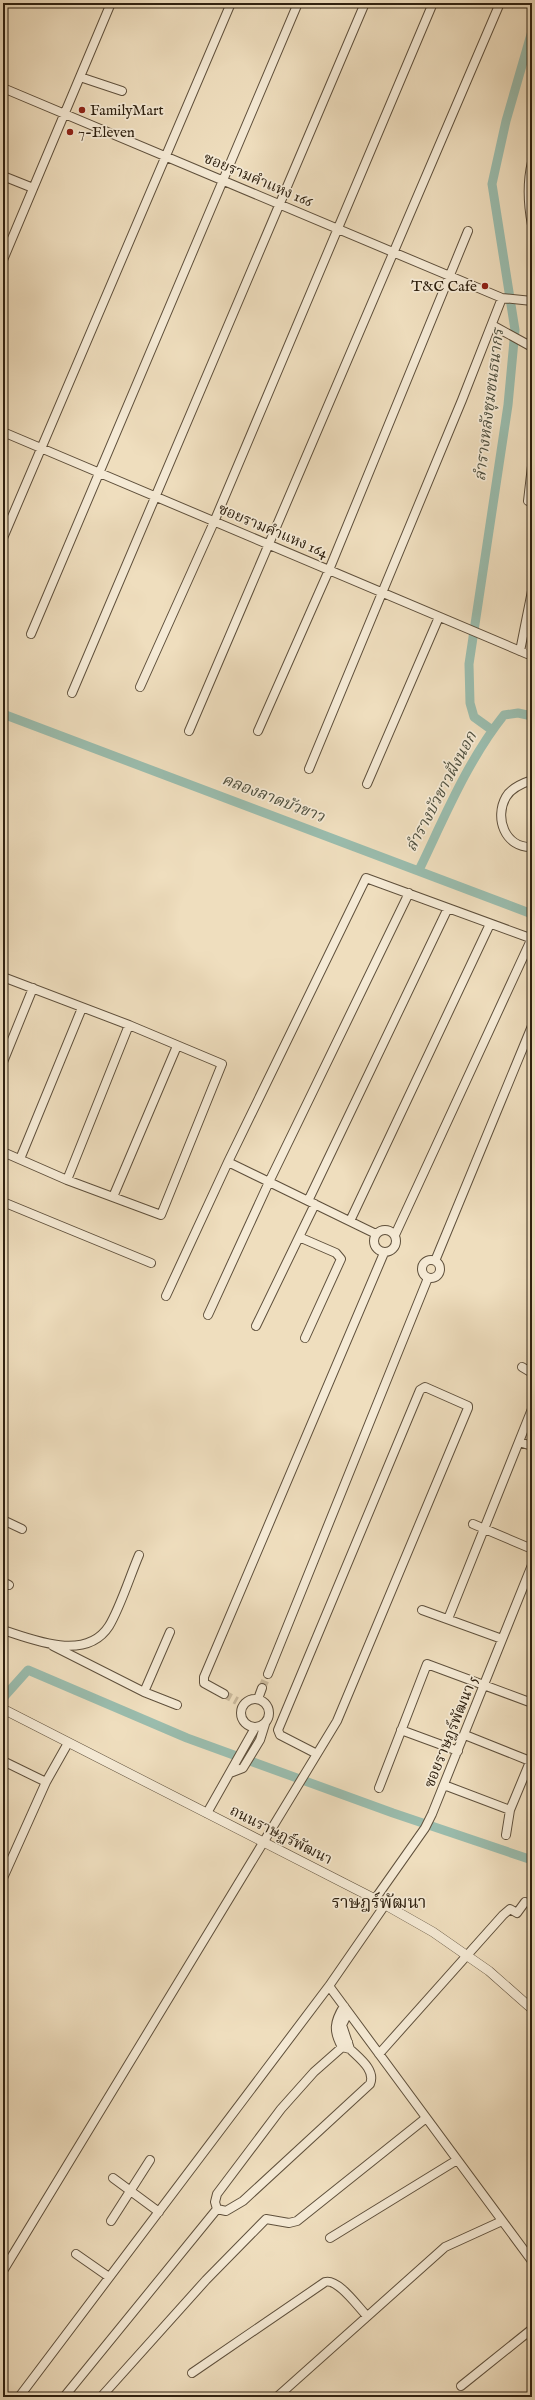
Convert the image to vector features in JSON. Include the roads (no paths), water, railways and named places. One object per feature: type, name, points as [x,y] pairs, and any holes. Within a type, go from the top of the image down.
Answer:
[{"type":"street","points":[[3,260],[111,3]]},
{"type":"street","points":[[3,538],[231,3]]},
{"type":"street","points":[[31,634],[298,3]]},
{"type":"street","points":[[72,693],[365,3]]},
{"type":"street","points":[[140,687],[214,522],[336,228],[433,3]]},
{"type":"street","points":[[189,731],[500,3]]},
{"type":"street","points":[[80,76],[122,91]]},
{"type":"street","name":"ซอยรามคำแหง 166","points":[[3,88],[449,275],[507,298],[532,301]]},
{"type":"street","points":[[532,162],[528,176],[528,205],[532,225]]},
{"type":"street","points":[[3,176],[33,188]]},
{"type":"street","points":[[258,731],[329,570],[468,231]]},
{"type":"street","points":[[309,769],[383,593],[492,325],[507,298]]},
{"type":"street","points":[[492,325],[532,347]]},
{"type":"street","name":"ซอยรามคำแหง 164","points":[[3,432],[532,656]]},
{"type":"street","points":[[528,501],[532,466]]},
{"type":"street","points":[[520,651],[532,591]]},
{"type":"street","points":[[367,784],[439,617]]},
{"type":"street","points":[[532,780],[521,784],[506,796],[500,814],[503,829],[513,842],[525,847],[532,847]]},
{"type":"street","points":[[166,1296],[228,1162],[365,880],[368,878],[530,938],[531,940],[395,1235],[395,1247],[384,1253],[204,1677],[204,1683],[207,1686],[224,1694]]},
{"type":"street","points":[[208,1315],[269,1182],[409,893]]},
{"type":"street","points":[[256,1326],[299,1237],[312,1202],[448,908]]},
{"type":"street","points":[[350,1221],[490,924]]},
{"type":"street","points":[[3,977],[222,1064],[161,1215],[67,1180],[3,1152]]},
{"type":"street","points":[[3,1062],[33,988]]},
{"type":"street","points":[[20,1159],[82,1008]]},
{"type":"street","points":[[67,1180],[129,1026]]},
{"type":"street","points":[[435,1261],[532,1026]]},
{"type":"street","points":[[113,1197],[176,1046]]},
{"type":"street","points":[[228,1162],[376,1234]]},
{"type":"street","points":[[3,1202],[151,1264]]},
{"type":"street","points":[[384,1253],[374,1246],[376,1234],[382,1230],[390,1230],[395,1235]]},
{"type":"street","points":[[299,1237],[336,1253],[341,1260],[305,1338]]},
{"type":"street","points":[[429,1260],[435,1261],[440,1266],[439,1272],[435,1277],[428,1278],[423,1275],[421,1269],[423,1263],[429,1260]]},
{"type":"street","points":[[268,1674],[428,1278]]},
{"type":"street","points":[[522,1367],[532,1373]]},
{"type":"street","points":[[3,2272],[262,1842],[298,1787],[337,1722],[468,1408],[468,1406],[425,1387],[420,1390],[278,1730],[280,1735],[317,1754]]},
{"type":"street","points":[[448,1619],[532,1409]]},
{"type":"street","points":[[518,1442],[532,1446]]},
{"type":"street","points":[[3,1520],[22,1529]]},
{"type":"street","points":[[473,1524],[532,1549]]},
{"type":"street","points":[[51,1645],[84,1645],[96,1640],[108,1627],[139,1555]]},
{"type":"street","name":"ซอยราษฎร์พัฒนา 5","points":[[375,1899],[425,1828],[432,1814],[532,1565]]},
{"type":"street","points":[[422,1610],[502,1639]]},
{"type":"street","points":[[3,1630],[51,1645],[144,1692],[177,1705]]},
{"type":"street","points":[[144,1692],[170,1632]]},
{"type":"street","points":[[379,1788],[427,1664],[532,1703]]},
{"type":"street","points":[[258,1699],[262,1688]]},
{"type":"street","points":[[231,1770],[243,1768],[260,1740],[270,1714],[267,1704],[258,1699],[250,1699],[240,1703],[240,1714],[245,1724],[255,1728]]},
{"type":"street","name":"ถนนราษฏร์พัฒนา","points":[[4,1710],[375,1899],[433,1932],[467,1955],[489,1971],[532,2009]]},
{"type":"street","points":[[207,1813],[255,1728],[265,1724]]},
{"type":"street","points":[[401,1730],[458,1751]]},
{"type":"street","points":[[465,1735],[531,1759],[510,1810],[506,1835]]},
{"type":"street","points":[[3,1878],[46,1782],[68,1743]]},
{"type":"street","points":[[3,1761],[46,1782]]},
{"type":"street","points":[[444,1785],[510,1810]]},
{"type":"street","points":[[379,2054],[509,1910],[517,1913],[525,1902]]},
{"type":"street","points":[[19,2397],[329,1986],[385,1905]]},
{"type":"street","points":[[329,1986],[532,2261]]},
{"type":"street","points":[[217,2209],[226,2211],[243,2201],[370,2084],[372,2078],[370,2072],[335,2032],[335,2025],[346,2010]]},
{"type":"street","points":[[217,2209],[215,2202],[217,2194],[281,2109],[314,2072],[346,2046]]},
{"type":"street","points":[[101,2397],[206,2280],[266,2219],[289,2223],[297,2221],[426,2118]]},
{"type":"street","points":[[110,2221],[150,2160]]},
{"type":"street","points":[[330,2238],[457,2160]]},
{"type":"street","points":[[113,2178],[158,2212]]},
{"type":"street","points":[[64,2397],[217,2209]]},
{"type":"street","points":[[277,2397],[445,2248],[502,2221]]},
{"type":"street","points":[[76,2254],[109,2277]]},
{"type":"street","points":[[192,2373],[325,2282],[331,2282],[340,2287],[367,2316]]},
{"type":"street","points":[[461,2386],[532,2328]]},
{"type":"waterway","name":"ลำรางหลังชุมชนธนากร","points":[[492,730],[474,717],[470,703],[469,664],[508,405],[515,330],[492,184],[506,121],[532,31]]},
{"type":"waterway","name":"ลำรางบัวขาวฝั่งนอก","points":[[420,868],[468,769],[491,732],[504,715],[518,713],[532,716]]},
{"type":"waterway","name":"คลองลาดบัวขาว","points":[[3,714],[532,914]]},
{"type":"waterway","points":[[3,1698],[28,1670],[187,1738],[393,1813],[532,1860]]},
{"type":"tunnel","points":[[262,1688],[268,1674]]},
{"type":"tunnel","points":[[224,1694],[237,1701]]},
{"type":"place","name":"FamilyMart","points":[[82,110]]},
{"type":"place","name":"7-Eleven","points":[[70,132]]},
{"type":"place","name":"T&C Cafe","points":[[485,286]]},
{"type":"district","name":"ราษฎร์พัฒนา","points":[[379,1903]]}]
